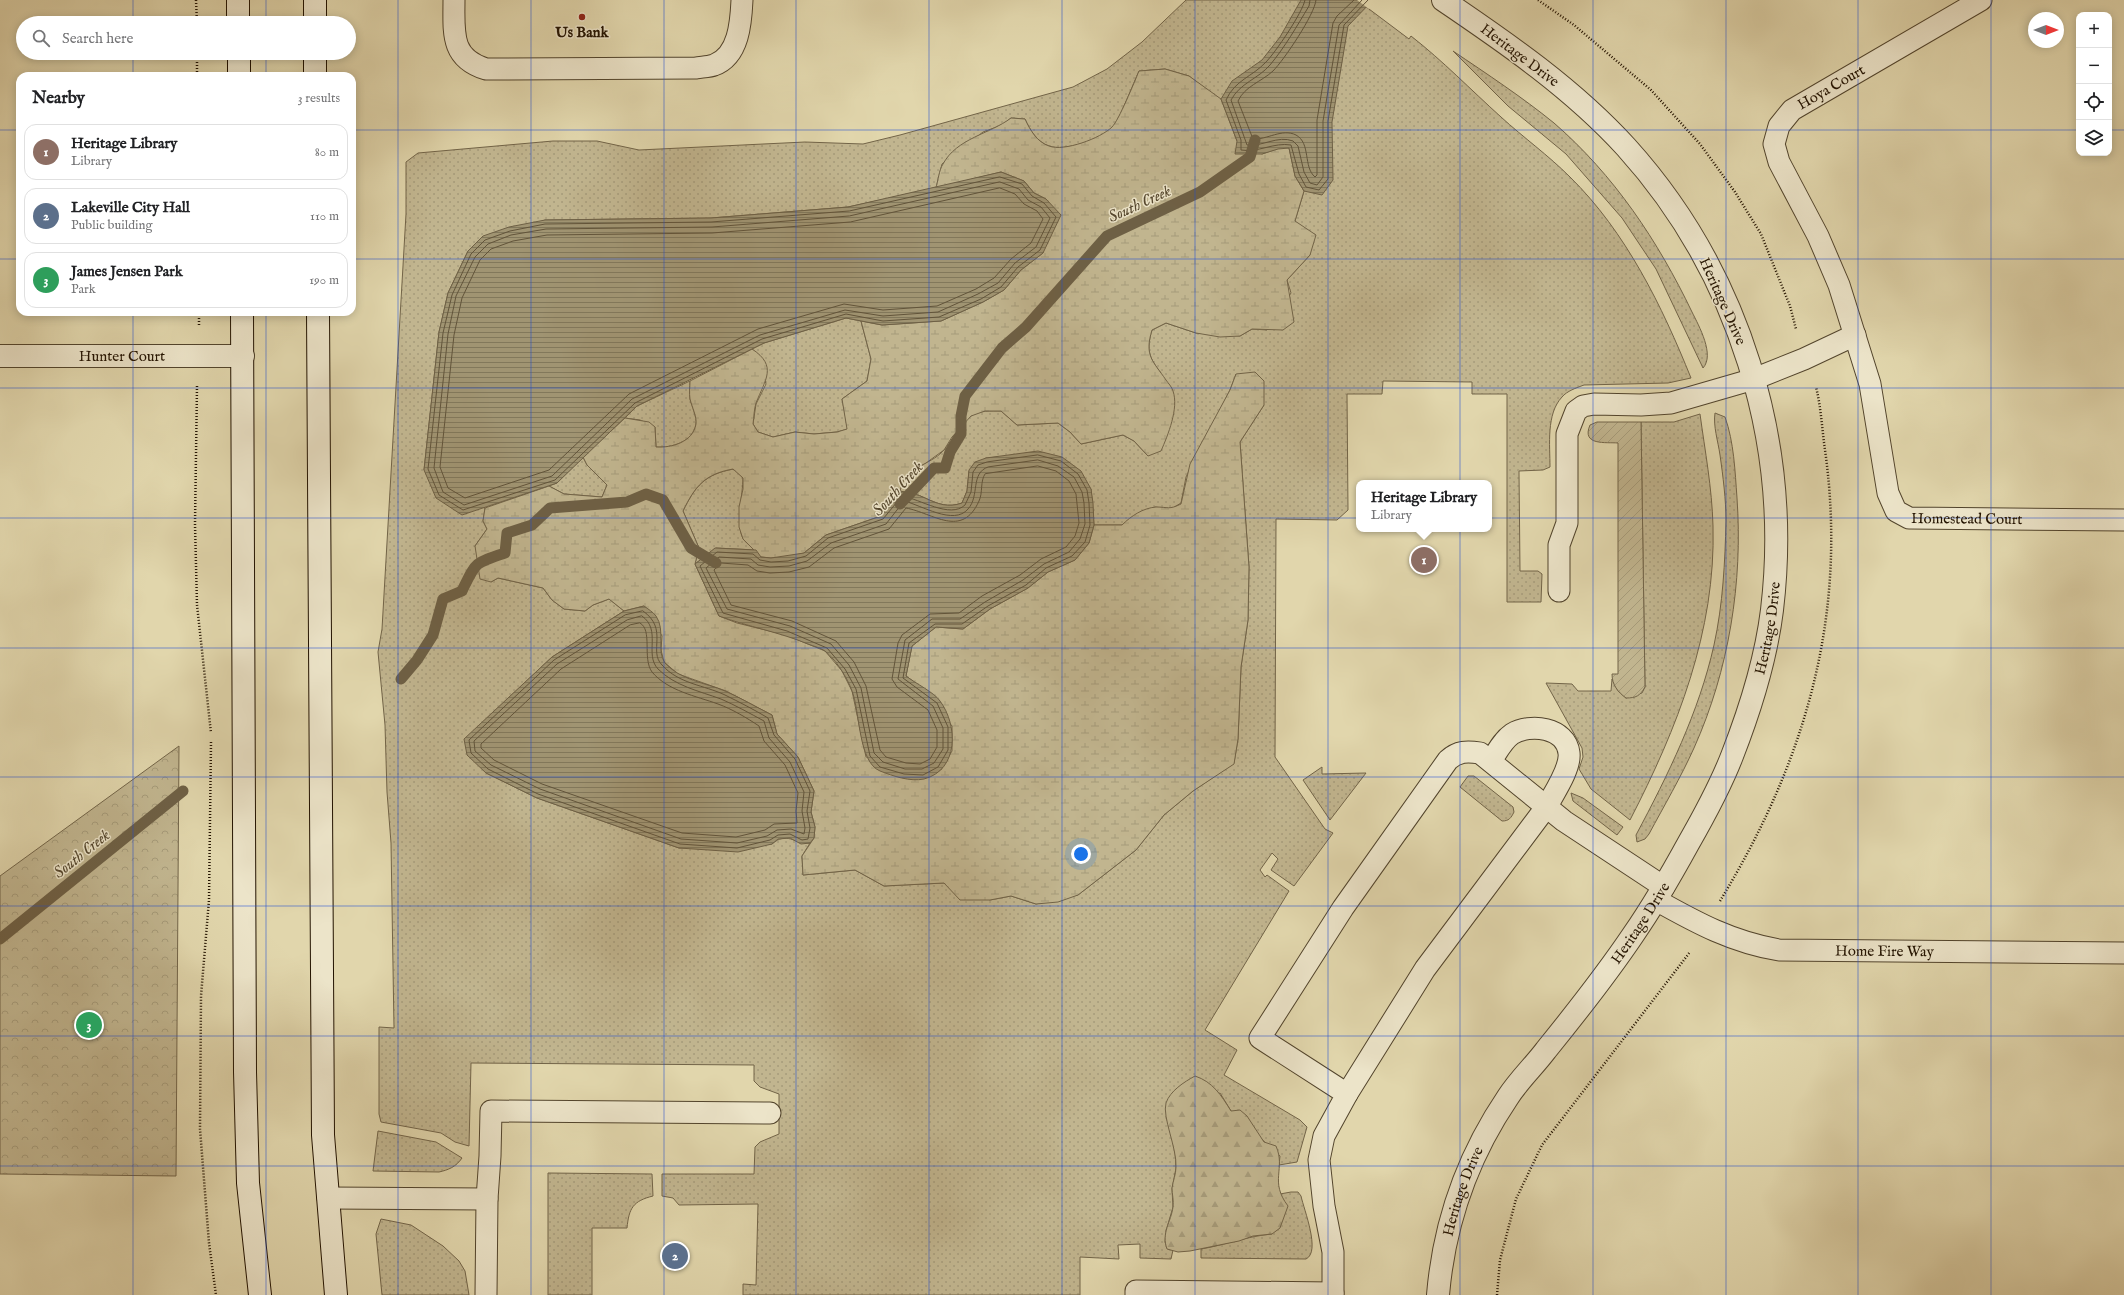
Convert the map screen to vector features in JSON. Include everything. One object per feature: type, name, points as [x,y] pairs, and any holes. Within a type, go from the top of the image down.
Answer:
[{"type":"main road","points":[[238,0],[238,16]]},
{"type":"main road","points":[[315,0],[315,16]]},
{"type":"main road","name":"Heritage Drive","points":[[1438,1295],[1451,1218],[1462,1184],[1484,1137],[1509,1095],[1586,1000],[1632,937],[1660,893],[1710,804],[1731,759],[1748,711],[1771,613],[1775,569],[1774,501],[1770,455],[1754,379],[1731,313],[1712,269],[1660,189],[1620,141],[1579,102],[1510,46],[1443,0]]},
{"type":"main road","points":[[239,60],[239,72]]},
{"type":"main road","points":[[315,60],[315,72]]},
{"type":"main road","points":[[242,316],[246,1072],[248,1183],[260,1295]]},
{"type":"main road","points":[[318,316],[323,1135],[336,1295]]},
{"type":"main road","name":"Hunter Court","points":[[0,356],[243,356]]},
{"type":"lane","points":[[454,0],[454,34],[462,57],[474,65],[486,69],[696,68],[715,65],[727,55],[735,43],[741,17],[742,0]]},
{"type":"lane","name":"Hoya Court","points":[[1855,335],[1830,262],[1779,162],[1774,144],[1779,126],[1792,110],[1981,0]]},
{"type":"lane","points":[[1560,591],[1560,545],[1567,523],[1567,434],[1576,411],[1584,406],[1594,404],[1640,405],[1671,403],[1754,379],[1804,359],[1855,335]]},
{"type":"lane","name":"Homestead Court","points":[[1855,335],[1870,384],[1888,493],[1896,511],[1909,518],[2124,520]]},
{"type":"lane","points":[[1136,1295],[1136,1291],[1333,1294],[1333,1252],[1324,1206],[1319,1160],[1324,1136],[1347,1094],[1425,969],[1547,806],[1568,763],[1569,753],[1566,743],[1559,736],[1552,731],[1541,728],[1519,731],[1504,741],[1491,761]]},
{"type":"lane","name":"Home Fire Way","points":[[1347,1094],[1260,1038],[1343,908],[1448,760],[1454,754],[1470,751],[1480,753],[1491,761],[1564,821],[1704,926],[1754,946],[1779,950],[2124,953]]},
{"type":"lane","points":[[486,1295],[487,1199],[491,1111],[770,1113]]},
{"type":"lane","points":[[328,1198],[487,1199]]},
{"type":"path","points":[[196,0],[196,16]]},
{"type":"path","points":[[1497,1295],[1500,1260],[1516,1199],[1542,1145],[1690,951],[1743,862],[1772,805],[1809,706],[1822,648],[1827,617],[1832,520],[1816,388],[1804,359],[1790,306],[1761,234],[1735,192],[1700,144],[1651,90],[1574,25],[1538,0]]},
{"type":"path","points":[[197,60],[198,72]]},
{"type":"path","points":[[199,316],[199,356],[195,420],[197,598],[211,732],[209,900],[201,996],[200,1129],[209,1242],[216,1295]]},
{"type":"green space","points":[[1186,0],[1357,0],[1409,39],[1411,36],[1446,65],[1510,125],[1562,169],[1590,198],[1608,221],[1641,271],[1668,324],[1691,378],[1668,383],[1584,385],[1566,393],[1557,404],[1553,412],[1550,430],[1550,467],[1543,470],[1519,471],[1520,571],[1538,571],[1542,574],[1541,602],[1507,602],[1507,394],[1472,394],[1472,382],[1383,381],[1382,394],[1347,394],[1348,510],[1337,520],[1276,519],[1275,757],[1325,829],[1333,833],[1294,886],[1271,870],[1278,859],[1272,853],[1260,870],[1265,877],[1267,875],[1289,891],[1205,1030],[1237,1050],[1224,1075],[1300,1120],[1307,1127],[1297,1162],[1279,1165],[1280,1156],[1231,1111],[1220,1093],[1166,1116],[1175,1149],[1176,1168],[1172,1189],[1173,1207],[1166,1231],[1165,1242],[1168,1249],[1173,1250],[1171,1259],[1140,1258],[1140,1244],[1118,1245],[1119,1259],[1080,1257],[1080,1295],[743,1295],[743,1284],[756,1285],[758,1204],[679,1205],[673,1198],[662,1196],[662,1174],[754,1174],[755,1147],[760,1142],[779,1134],[779,1094],[760,1087],[754,1081],[754,1065],[471,1063],[469,1146],[455,1142],[441,1133],[381,1122],[379,1114],[379,1027],[394,1028],[391,843],[387,792],[385,725],[378,652],[382,629],[406,214],[406,162],[418,153],[553,141],[597,141],[639,150],[805,142],[863,144],[1073,87],[1107,69],[1142,42]],"holes":[[[1165,69],[1189,76],[1282,147],[1304,191],[1295,221],[1310,255],[1287,280],[1291,293],[1267,330],[1252,329],[1240,336],[1196,333],[1166,323],[1152,330],[1149,343],[1151,358],[1161,373],[1148,456],[1134,441],[1123,435],[1081,444],[1070,432],[1058,423],[1017,425],[1001,411],[989,411],[974,414],[967,419],[938,456],[912,470],[907,475],[900,491],[943,505],[962,503],[967,491],[969,471],[986,458],[998,457],[1091,489],[1094,525],[1122,525],[1155,507],[1171,509],[1181,503],[1186,477],[1230,390],[1236,374],[1264,405],[1240,442],[1249,567],[1248,620],[1241,667],[1238,739],[1234,763],[1193,791],[1164,815],[1136,850],[1078,895],[1036,904],[1011,896],[990,900],[944,883],[884,886],[855,870],[803,875],[802,856],[810,843],[804,843],[786,838],[777,840],[772,844],[679,848],[537,798],[486,773],[483,722],[552,657],[624,611],[609,599],[593,605],[585,611],[564,609],[552,600],[543,588],[498,578],[491,582],[475,546],[487,529],[483,521],[485,508],[424,470],[439,332],[448,293],[468,251],[545,220],[711,218],[848,207],[936,188],[942,164],[983,132],[1002,125],[1011,118],[1025,119],[1034,135],[1041,142],[1049,146],[1073,146],[1092,140],[1108,132],[1113,127],[1123,109],[1139,71]]]},
{"type":"green space","points":[[1453,51],[1517,95],[1554,123],[1576,143],[1615,187],[1633,210],[1665,260],[1698,325],[1707,348],[1706,362],[1703,368],[1656,269],[1622,218],[1566,154],[1508,106]]},
{"type":"green space","points":[[1165,69],[1189,76],[1221,99],[1237,141],[1262,154],[1282,147],[1289,148],[1295,176],[1304,191],[1295,221],[1316,235],[1310,255],[1287,280],[1294,322],[1283,330],[1252,329],[1240,336],[1220,337],[1196,333],[1166,323],[1152,330],[1149,352],[1157,368],[1172,388],[1175,405],[1172,421],[1161,451],[1148,456],[1134,441],[1123,435],[1081,444],[1070,432],[1058,423],[1017,425],[1001,411],[985,411],[971,416],[952,437],[944,450],[926,463],[911,471],[903,480],[900,491],[881,516],[826,535],[804,553],[788,557],[761,557],[743,539],[739,527],[739,507],[743,489],[743,478],[733,469],[715,474],[702,482],[692,495],[683,511],[699,548],[695,564],[719,616],[737,623],[786,635],[825,651],[842,671],[852,691],[866,757],[941,770],[952,751],[952,726],[921,687],[906,676],[912,646],[936,627],[963,629],[990,609],[1028,588],[1048,572],[1075,560],[1089,543],[1094,525],[1122,525],[1133,516],[1146,509],[1156,507],[1171,508],[1181,504],[1190,464],[1230,390],[1236,374],[1255,372],[1264,381],[1264,405],[1240,442],[1249,567],[1248,620],[1241,667],[1238,739],[1234,764],[1193,791],[1164,815],[1136,850],[1078,895],[1058,902],[1036,904],[1011,896],[990,900],[960,900],[944,883],[884,886],[855,870],[803,875],[802,856],[814,838],[815,827],[811,812],[814,791],[798,757],[777,734],[772,715],[726,691],[678,674],[664,662],[661,650],[662,636],[644,606],[624,611],[609,599],[593,605],[585,611],[564,609],[552,600],[543,588],[498,578],[491,582],[480,579],[475,546],[487,529],[483,521],[485,508],[549,486],[564,494],[602,497],[607,485],[587,465],[583,457],[625,418],[649,422],[655,427],[656,447],[681,443],[691,435],[696,424],[690,399],[690,381],[752,349],[765,361],[767,367],[766,380],[754,410],[753,424],[758,432],[773,437],[795,432],[814,434],[837,432],[847,429],[842,399],[867,381],[871,359],[861,321],[882,325],[941,321],[983,302],[1004,290],[1021,270],[1043,253],[1046,199],[1034,193],[1024,181],[1001,172],[936,188],[940,169],[949,155],[965,142],[1003,124],[1011,118],[1025,119],[1037,139],[1049,146],[1064,147],[1082,143],[1100,135],[1112,127],[1126,101],[1139,71]]},
{"type":"green space","points":[[846,318],[861,321],[871,359],[867,381],[842,399],[848,429],[837,432],[814,434],[795,432],[773,437],[758,432],[753,424],[756,404],[766,384],[758,354],[752,349],[764,343]]},
{"type":"green space","points":[[690,381],[690,399],[696,424],[691,435],[681,443],[656,447],[655,427],[640,420],[625,418],[637,406]]},
{"type":"green space","points":[[1715,413],[1725,417],[1732,446],[1736,477],[1738,562],[1731,625],[1725,657],[1716,688],[1694,748],[1649,834],[1645,839],[1637,842],[1636,835],[1671,766],[1700,695],[1708,670],[1720,614],[1726,521],[1724,488],[1715,428]]},
{"type":"green space","points":[[1700,414],[1710,484],[1713,526],[1712,565],[1708,603],[1700,641],[1678,715],[1647,786],[1630,820],[1591,789],[1579,769],[1583,757],[1582,748],[1546,683],[1572,684],[1578,691],[1611,691],[1612,679],[1618,691],[1626,698],[1642,693],[1645,687],[1641,422],[1674,422]]},
{"type":"green space","points":[[1597,422],[1641,422],[1645,687],[1641,693],[1632,698],[1626,698],[1618,691],[1614,685],[1612,674],[1618,674],[1618,443],[1596,442],[1589,437],[1588,432],[1590,425]]},
{"type":"green space","points":[[583,457],[587,465],[607,485],[602,497],[564,494],[549,486],[557,483]]},
{"type":"green space","points":[[734,469],[743,478],[740,510],[741,535],[745,541],[756,550],[716,548],[695,564],[699,548],[683,511],[687,502],[702,482],[715,474]]},
{"type":"green space","points":[[179,746],[176,1176],[0,1174],[0,876]]},
{"type":"green space","points":[[1322,767],[1322,774],[1366,773],[1330,820],[1303,780]]},
{"type":"green space","points":[[1468,776],[1474,776],[1513,807],[1514,812],[1510,819],[1502,821],[1460,787]]},
{"type":"green space","points":[[1571,793],[1583,798],[1623,827],[1617,835],[1573,801]]},
{"type":"green space","points":[[1195,1076],[1212,1085],[1231,1111],[1240,1110],[1247,1116],[1264,1142],[1276,1146],[1279,1154],[1278,1182],[1282,1197],[1288,1206],[1280,1228],[1272,1234],[1253,1236],[1239,1241],[1178,1252],[1167,1249],[1165,1243],[1173,1207],[1172,1188],[1176,1172],[1176,1159],[1165,1109],[1168,1099],[1174,1091]]},
{"type":"green space","points":[[378,1131],[436,1142],[462,1158],[452,1168],[439,1172],[373,1171]]},
{"type":"green space","points":[[548,1173],[652,1174],[653,1196],[641,1200],[633,1206],[629,1215],[627,1228],[592,1228],[592,1295],[548,1295]]},
{"type":"green space","points":[[1298,1192],[1301,1196],[1310,1230],[1312,1248],[1310,1255],[1306,1259],[1201,1258],[1201,1249],[1272,1234],[1280,1194]]},
{"type":"green space","points":[[381,1219],[411,1225],[443,1246],[459,1261],[465,1271],[469,1295],[382,1295],[376,1234]]},
{"type":"water","points":[[1301,0],[1373,0],[1348,26],[1332,122],[1333,180],[1322,195],[1304,191],[1295,176],[1289,148],[1278,149],[1262,154],[1235,154],[1237,141],[1221,99],[1232,81],[1262,60],[1280,37]]},
{"type":"water","points":[[1001,172],[1024,181],[1034,193],[1046,199],[1061,215],[1043,253],[1021,270],[1004,290],[983,302],[941,321],[882,325],[846,318],[764,343],[637,406],[557,483],[462,515],[436,498],[424,470],[439,332],[448,293],[468,251],[483,236],[509,227],[545,220],[711,218],[848,207]]},
{"type":"water","points":[[1038,451],[1062,457],[1081,471],[1091,489],[1094,525],[1089,543],[1075,560],[1048,572],[1028,588],[990,609],[963,629],[936,627],[912,646],[906,676],[929,691],[940,701],[950,722],[952,734],[952,746],[949,757],[944,766],[935,774],[924,779],[913,780],[890,775],[873,766],[867,758],[852,691],[841,669],[825,651],[797,640],[719,616],[695,564],[715,548],[756,550],[761,557],[771,558],[804,553],[826,535],[881,516],[900,491],[943,505],[962,503],[967,491],[969,470],[975,462],[986,458]]},
{"type":"water","points":[[644,606],[656,616],[659,622],[662,658],[671,669],[686,677],[718,688],[772,715],[777,734],[798,757],[814,791],[811,812],[815,827],[814,838],[810,843],[801,844],[790,838],[778,839],[772,844],[738,852],[679,848],[537,798],[486,773],[467,755],[464,739],[552,657],[624,611]]},
{"type":"pier","points":[[1357,0],[1375,0],[1369,9]]},
{"type":"waterway","name":"South Creek","points":[[900,504],[934,468],[945,468],[950,452],[961,434],[961,416],[965,396],[1002,348],[1026,327],[1107,236],[1200,192],[1250,157],[1255,140]]},
{"type":"waterway","name":"South Creek","points":[[401,679],[417,660],[433,635],[443,599],[462,591],[470,574],[481,562],[505,553],[507,533],[532,525],[550,508],[627,502],[646,494],[663,500],[691,548],[716,563]]},
{"type":"waterway","name":"South Creek","points":[[0,939],[183,791]]},
{"type":"place","name":"Us Bank","points":[[582,17]]},
{"type":"place","name":"Heritage Library","points":[[1424,560]]},
{"type":"place","name":"James Jensen Park","points":[[89,1025]]},
{"type":"place","name":"Lakeville City Hall","points":[[675,1256]]}]
